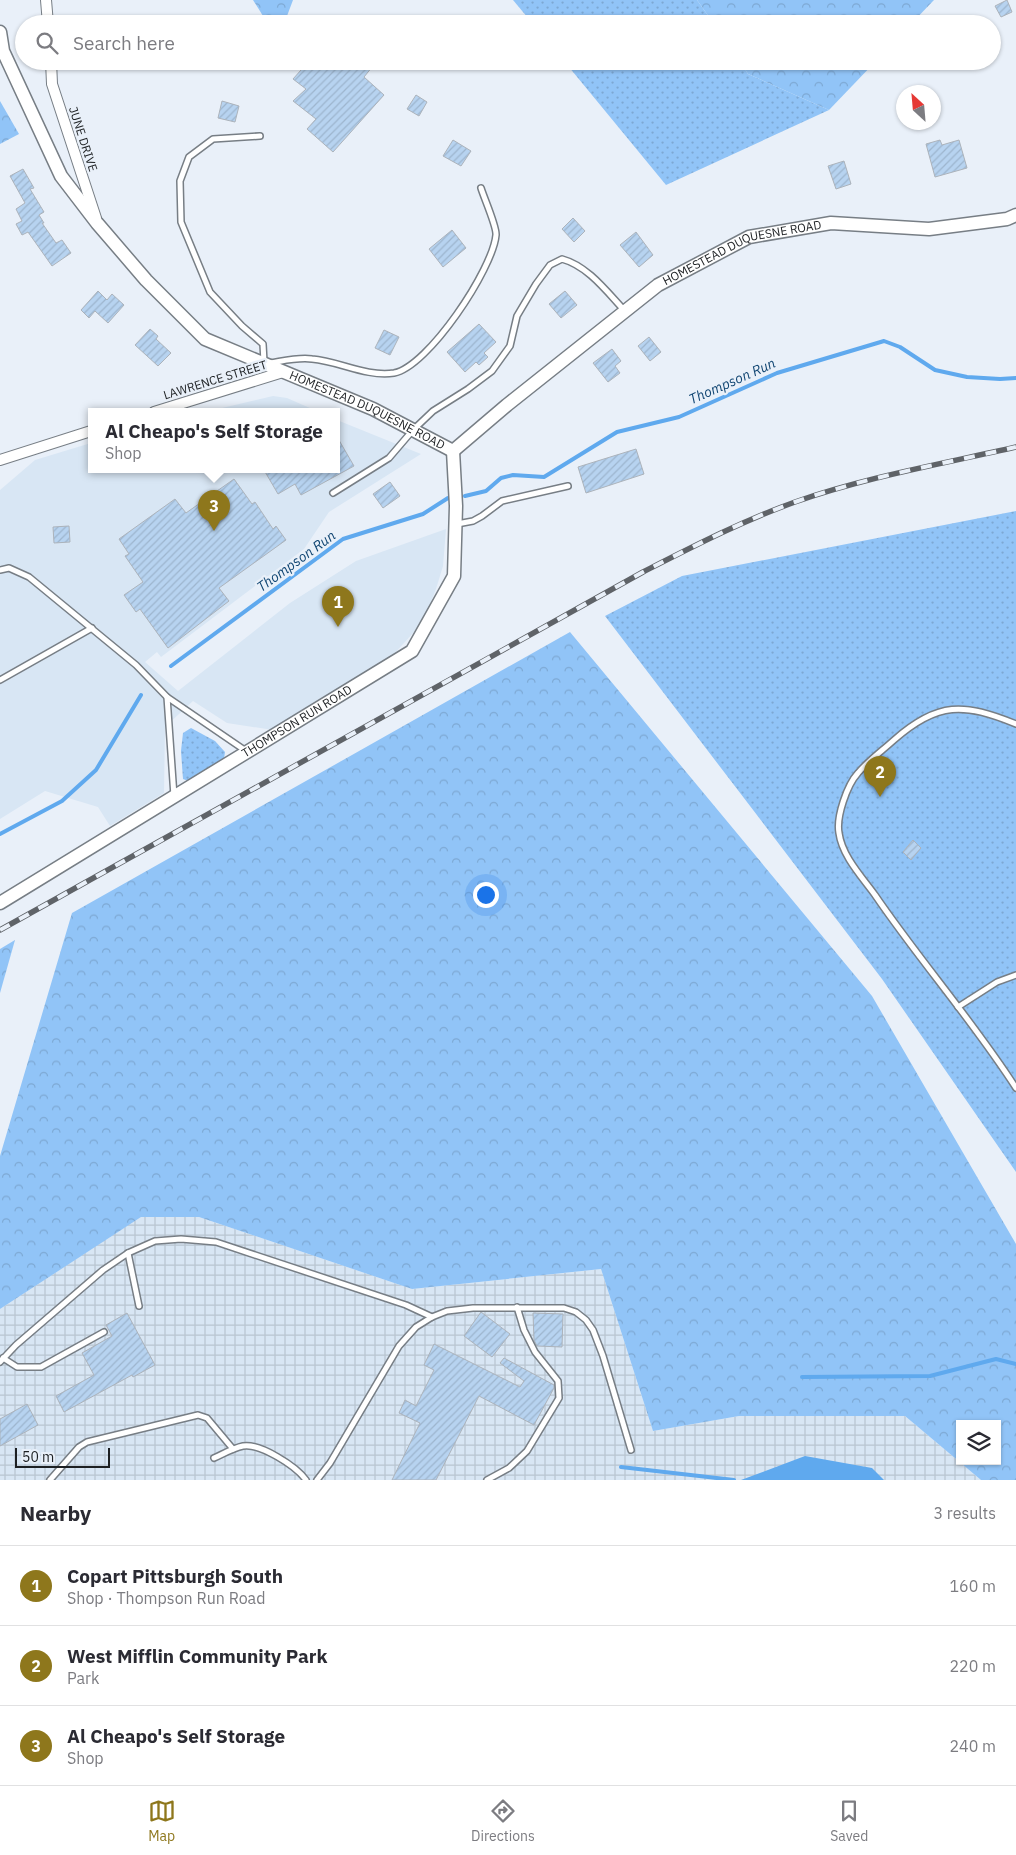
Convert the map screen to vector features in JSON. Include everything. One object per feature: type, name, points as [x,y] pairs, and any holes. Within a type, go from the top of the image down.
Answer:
[{"type":"street","points":[[46,0],[47,15]]},
{"type":"street","name":"HOMESTEAD DUQUESNE ROAD","points":[[0,32],[3,51],[62,176],[97,223],[146,280],[205,339],[373,409],[453,451],[506,405],[658,285],[749,237],[831,223],[928,229],[1007,219],[1016,215]]},
{"type":"street","name":"JUNE DRIVE","points":[[51,70],[52,84],[97,223]]},
{"type":"street","name":"LAWRENCE STREET","points":[[167,408],[283,372]]},
{"type":"street","points":[[0,460],[88,432]]},
{"type":"street","name":"THOMPSON RUN ROAD","points":[[0,903],[412,651],[454,576],[453,451]]},
{"type":"lane","points":[[260,136],[213,139],[189,157],[180,182],[181,222],[210,292],[262,344],[264,364],[293,359],[312,359],[381,374],[397,372],[413,362],[439,338],[467,300],[490,259],[496,234],[481,188]]},
{"type":"lane","points":[[333,493],[389,458],[413,430],[433,411],[492,371],[510,346],[517,316],[550,265],[562,259],[572,262],[593,278],[626,311]]},
{"type":"lane","points":[[455,524],[473,521],[502,501],[568,486]]},
{"type":"lane","points":[[0,570],[9,568],[29,577],[136,665],[167,698],[247,752]]},
{"type":"lane","points":[[0,680],[92,628]]},
{"type":"lane","points":[[167,698],[174,796]]},
{"type":"lane","points":[[1016,724],[986,712],[950,708],[926,716],[896,738],[857,774],[842,805],[839,833],[847,856],[1016,1088]]},
{"type":"lane","points":[[958,1007],[997,982],[1016,975]]},
{"type":"lane","points":[[104,1332],[41,1367],[17,1367],[2,1360],[103,1270],[128,1253],[155,1241],[182,1239],[216,1242],[406,1305],[432,1317]]},
{"type":"lane","points":[[128,1253],[139,1306]]},
{"type":"lane","points":[[487,1480],[509,1468],[527,1451],[558,1398],[558,1381],[535,1352],[524,1330],[517,1307]]},
{"type":"lane","points":[[317,1480],[330,1463],[399,1346],[416,1327],[432,1317],[447,1311],[473,1308],[564,1308],[576,1312],[586,1320],[593,1330],[603,1356],[631,1450]]},
{"type":"lane","points":[[50,1480],[78,1447],[87,1442],[198,1415],[207,1418],[233,1449]]},
{"type":"lane","points":[[214,1458],[233,1449],[254,1445],[291,1465],[306,1480]]},
{"type":"shaded area","points":[[273,396],[287,398],[310,408],[222,408]]},
{"type":"shaded area","points":[[340,421],[421,454],[329,512],[304,549],[161,657],[157,652],[145,662],[178,691],[290,603],[356,561],[446,529],[443,566],[426,614],[414,632],[393,655],[273,730],[227,723],[193,701],[165,727],[164,793],[110,826],[98,807],[45,791],[0,819],[0,490],[35,460],[88,444],[88,473],[340,473]]},
{"type":"shaded area","points":[[140,1217],[199,1217],[412,1289],[601,1269],[653,1431],[739,1416],[905,1416],[956,1459],[956,1465],[963,1465],[981,1480],[0,1480],[0,1309]]},
{"type":"shaded area","points":[[805,1456],[872,1468],[884,1480],[741,1480]]},
{"type":"green space","points":[[253,0],[293,0],[287,15],[262,15]]},
{"type":"green space","points":[[513,0],[697,0],[708,15],[526,15]]},
{"type":"green space","points":[[697,0],[934,0],[920,15],[708,15]]},
{"type":"green space","points":[[571,70],[746,70],[748,74],[829,110],[666,185]]},
{"type":"green space","points":[[746,70],[867,70],[829,110],[748,74]]},
{"type":"green space","points":[[0,101],[19,134],[0,144]]},
{"type":"green space","points":[[1016,511],[1016,1172],[882,979],[605,616],[682,576]]},
{"type":"green space","points":[[570,632],[872,996],[1016,1244],[1016,1480],[981,1480],[963,1465],[1001,1465],[1001,1420],[956,1420],[956,1459],[905,1416],[739,1416],[653,1431],[601,1269],[412,1289],[199,1217],[141,1217],[0,1309],[0,1156],[72,913]]},
{"type":"green space","points":[[191,728],[215,741],[225,752],[224,759],[191,782],[183,779],[181,751],[183,733]]},
{"type":"green space","points":[[15,940],[0,993],[0,949]]},
{"type":"building","points":[[1007,0],[1012,12],[1001,17],[995,6]]},
{"type":"building","points":[[301,70],[370,70],[364,77],[384,95],[333,152],[307,129],[316,119],[293,101],[306,89],[293,79]]},
{"type":"building","points":[[416,95],[427,102],[419,116],[407,109]]},
{"type":"building","points":[[222,101],[239,106],[235,122],[218,118]]},
{"type":"building","points":[[453,140],[471,151],[461,166],[443,156]]},
{"type":"building","points":[[940,140],[942,145],[959,140],[967,168],[935,177],[926,144]]},
{"type":"building","points":[[844,161],[851,184],[836,189],[828,166]]},
{"type":"building","points":[[23,169],[34,188],[30,189],[44,212],[39,215],[44,223],[42,223],[56,243],[62,240],[71,253],[52,266],[28,232],[22,235],[16,224],[22,221],[16,209],[25,203],[10,176]]},
{"type":"building","points":[[573,218],[585,231],[574,242],[562,229]]},
{"type":"building","points":[[452,230],[466,248],[443,267],[429,249]]},
{"type":"building","points":[[636,232],[653,255],[639,267],[620,245]]},
{"type":"building","points":[[98,291],[107,300],[112,294],[124,305],[108,323],[95,311],[89,318],[81,310]]},
{"type":"building","points":[[565,291],[577,305],[561,318],[549,304]]},
{"type":"building","points":[[479,324],[496,342],[484,353],[488,357],[479,365],[476,362],[465,372],[447,352]]},
{"type":"building","points":[[150,329],[158,336],[156,339],[171,353],[158,366],[135,345]]},
{"type":"building","points":[[384,330],[399,337],[390,355],[375,348]]},
{"type":"building","points":[[649,337],[661,352],[650,361],[638,346]]},
{"type":"building","points":[[612,349],[621,361],[615,366],[620,373],[608,382],[593,363]]},
{"type":"building","points":[[340,442],[354,466],[301,495],[295,484],[278,494],[266,473],[340,473]]},
{"type":"building","points":[[636,449],[644,474],[586,493],[578,467]]},
{"type":"building","points":[[234,479],[252,504],[255,502],[273,529],[276,526],[286,540],[219,588],[229,601],[168,648],[140,609],[136,612],[124,595],[143,582],[125,556],[129,554],[119,539],[175,499],[186,513]]},
{"type":"building","points":[[390,482],[400,496],[383,508],[373,494]]},
{"type":"building","points":[[69,526],[70,542],[54,543],[53,527]]},
{"type":"building","points":[[913,840],[921,848],[911,860],[903,852]]},
{"type":"building","points":[[481,1312],[510,1334],[492,1357],[464,1336]]},
{"type":"building","points":[[127,1313],[155,1365],[133,1377],[132,1375],[64,1412],[56,1396],[94,1375],[82,1353],[112,1336],[106,1325]]},
{"type":"building","points":[[533,1313],[563,1314],[562,1347],[537,1346],[534,1340]]},
{"type":"building","points":[[434,1344],[520,1387],[524,1381],[500,1363],[504,1358],[554,1385],[554,1388],[534,1425],[479,1396],[436,1480],[392,1480],[420,1423],[399,1413],[405,1400],[416,1406],[434,1370],[424,1365]]},
{"type":"building","points":[[27,1404],[38,1425],[0,1446],[0,1419]]},
{"type":"waterway","name":"Thompson Run","points":[[465,496],[486,491],[501,478],[513,475],[544,477],[617,432],[679,417],[777,373],[884,341],[900,347],[935,370],[967,377],[1016,378]]},
{"type":"waterway","name":"Thompson Run","points":[[171,666],[343,539],[423,514],[448,498]]},
{"type":"waterway","name":"Thompson Run","points":[[0,834],[62,801],[96,770],[141,695]]},
{"type":"waterway","points":[[802,1377],[930,1376],[996,1359],[1016,1364]]},
{"type":"waterway","points":[[621,1467],[734,1480]]},
{"type":"railway","points":[[0,930],[643,572],[718,535],[775,509],[849,485],[1016,447]]},
{"type":"place","name":"Al Cheapo's Self Storage","points":[[214,531]]},
{"type":"place","name":"Copart Pittsburgh South","points":[[338,627]]},
{"type":"place","name":"West Mifflin Community Park","points":[[880,797]]}]
